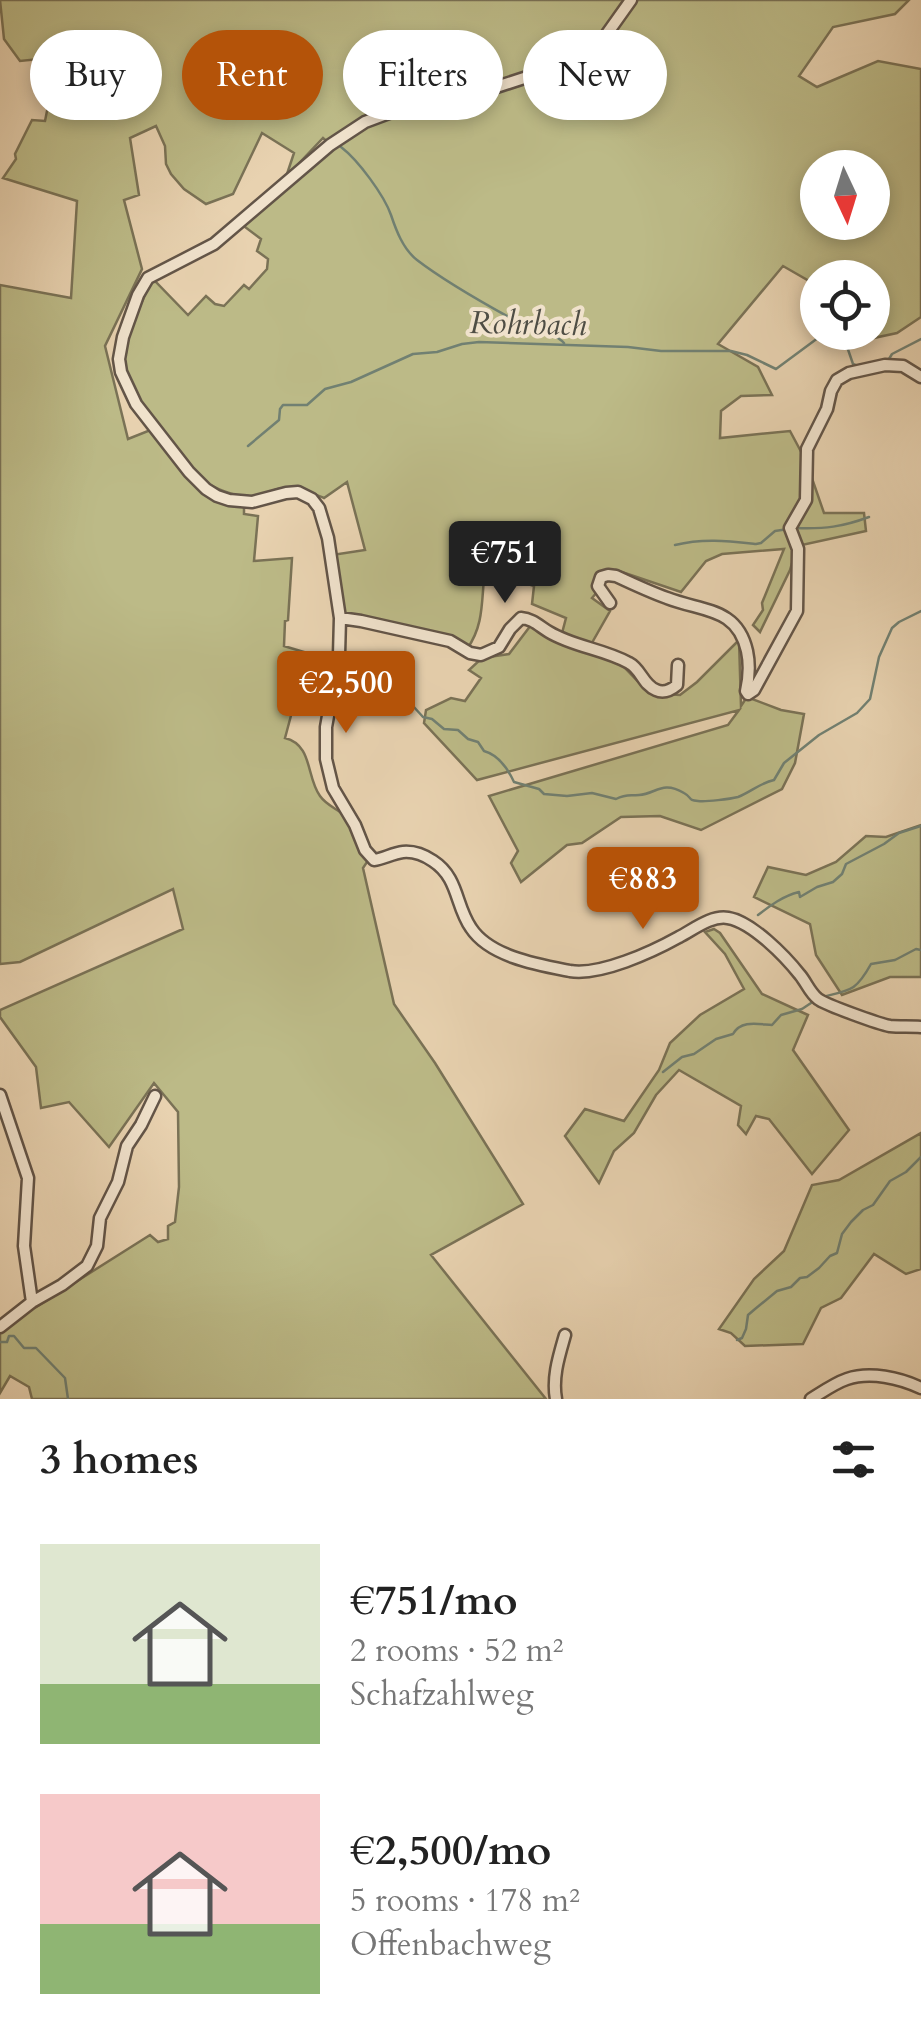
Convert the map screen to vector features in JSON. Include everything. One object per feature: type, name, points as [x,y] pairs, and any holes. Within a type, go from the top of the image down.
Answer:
[{"type":"street","points":[[631,0],[599,45],[567,64],[474,94],[397,110],[364,122],[330,145],[214,244],[148,278],[123,336],[121,372],[136,404],[206,488],[218,496],[241,501],[257,502],[292,492],[316,502],[328,538],[340,618],[340,655],[326,728],[326,760],[333,788],[374,860],[412,852],[445,870],[456,888],[468,924],[481,939],[511,957],[579,973],[626,960],[706,922],[728,917],[766,938],[819,1000],[884,1024],[921,1026]]},
{"type":"street","points":[[610,603],[598,586],[601,577],[608,575],[724,616],[736,626],[745,644],[749,667],[746,691],[751,694],[797,611],[798,549],[790,528],[806,500],[807,449],[834,385],[842,376],[885,364],[902,366],[921,377]]},
{"type":"street","points":[[340,618],[450,641],[481,655],[499,647],[510,629],[527,618],[551,634],[629,662],[650,687],[661,692],[677,685],[678,665]]},
{"type":"street","points":[[0,1094],[28,1178],[24,1246],[32,1302]]},
{"type":"street","points":[[0,1327],[81,1272],[92,1257],[100,1218],[118,1182],[127,1146],[155,1096]]},
{"type":"street","points":[[556,1399],[554,1388],[565,1334]]},
{"type":"street","points":[[811,1399],[845,1380],[859,1377],[890,1378],[921,1388]]},
{"type":"shaded area","points":[[0,0],[909,0],[895,14],[833,27],[799,76],[817,87],[878,61],[921,69],[921,317],[890,334],[890,260],[800,260],[800,276],[783,266],[718,344],[758,367],[772,395],[741,396],[721,411],[720,438],[790,431],[806,461],[824,513],[864,513],[866,531],[797,546],[790,570],[760,632],[753,625],[763,610],[762,603],[784,549],[722,554],[706,561],[681,592],[616,570],[592,598],[610,611],[589,648],[561,637],[566,618],[532,604],[534,586],[485,570],[480,620],[467,649],[344,615],[332,555],[365,550],[347,482],[324,498],[290,488],[247,497],[195,477],[128,387],[123,359],[127,337],[152,278],[188,315],[206,296],[224,306],[244,285],[249,289],[267,269],[268,259],[257,251],[261,239],[241,224],[331,145],[323,138],[286,177],[294,153],[262,133],[233,194],[206,204],[171,174],[156,126],[130,138],[139,195],[124,200],[142,269],[105,346],[128,439],[153,429],[191,478],[244,505],[244,514],[258,516],[254,561],[292,558],[284,646],[334,661],[325,689],[300,682],[285,738],[305,754],[320,796],[349,820],[369,859],[363,868],[394,1004],[523,1204],[431,1255],[546,1399],[32,1399],[29,1387],[10,1376],[0,1393],[0,1320],[36,1307],[150,1235],[158,1242],[168,1239],[168,1226],[175,1222],[179,1187],[178,1112],[154,1083],[109,1147],[69,1102],[41,1108],[36,1067],[0,1017],[0,1010],[183,929],[173,889],[20,962],[0,964],[0,285],[71,298],[77,201],[3,178],[16,159],[32,120],[162,120],[162,30],[30,30],[30,60],[20,61],[4,39]]},
{"type":"shaded area","points":[[531,625],[622,665],[649,693],[680,695],[739,640],[741,706],[747,697],[804,714],[795,763],[782,789],[701,830],[660,816],[621,817],[582,843],[567,845],[521,882],[511,863],[518,851],[489,796],[728,725],[739,710],[477,780],[424,723],[426,710],[451,698],[465,701],[481,678],[469,670],[482,658],[509,654]]},
{"type":"shaded area","points":[[921,825],[921,977],[890,977],[842,995],[816,955],[810,924],[754,897],[768,867],[806,875],[836,862],[866,836],[886,837]]},
{"type":"shaded area","points":[[714,929],[762,994],[808,1015],[793,1050],[849,1130],[812,1174],[769,1119],[756,1116],[746,1134],[738,1125],[741,1106],[679,1070],[656,1095],[634,1133],[614,1151],[599,1183],[565,1136],[585,1109],[624,1121],[659,1070],[670,1043],[700,1015],[744,989],[725,954],[705,932]]},
{"type":"shaded area","points":[[921,1133],[921,1269],[906,1274],[874,1254],[841,1298],[821,1308],[803,1344],[745,1346],[731,1333],[719,1329],[754,1279],[784,1251],[812,1185],[839,1180]]},
{"type":"waterway","points":[[341,147],[377,188],[401,239],[417,260],[491,307],[564,343]]},
{"type":"waterway","name":"Rohrbach","points":[[889,359],[921,339]]},
{"type":"waterway","name":"Rohrbach","points":[[248,446],[279,420],[283,405],[307,405],[325,389],[351,382],[413,354],[462,344],[731,351],[776,369],[802,350]]},
{"type":"waterway","name":"Rohrbach","points":[[848,350],[853,364],[858,366]]},
{"type":"waterway","points":[[796,528],[833,527],[869,517]]},
{"type":"waterway","points":[[675,545],[706,541],[756,544],[775,531],[788,529]]},
{"type":"waterway","points":[[404,702],[444,729],[458,730],[478,742],[502,763],[514,782],[544,794],[592,793],[616,799],[670,788],[695,801],[734,798],[774,780],[784,763],[819,735],[857,713],[870,699],[879,657],[892,628],[921,611]]},
{"type":"waterway","points":[[758,915],[788,896],[799,892],[800,897],[833,882],[846,864],[899,833],[921,826]]},
{"type":"waterway","points":[[822,997],[852,988],[871,964],[921,950]]},
{"type":"waterway","points":[[663,1072],[682,1057],[733,1034],[740,1027],[772,1025],[781,1015],[814,1001]]},
{"type":"waterway","points":[[737,1340],[746,1329],[748,1315],[777,1291],[807,1277],[837,1253],[842,1234],[851,1222],[873,1205],[890,1181],[921,1157]]},
{"type":"waterway","points":[[0,1342],[14,1336],[24,1348],[36,1348],[65,1378],[68,1399]]}]
